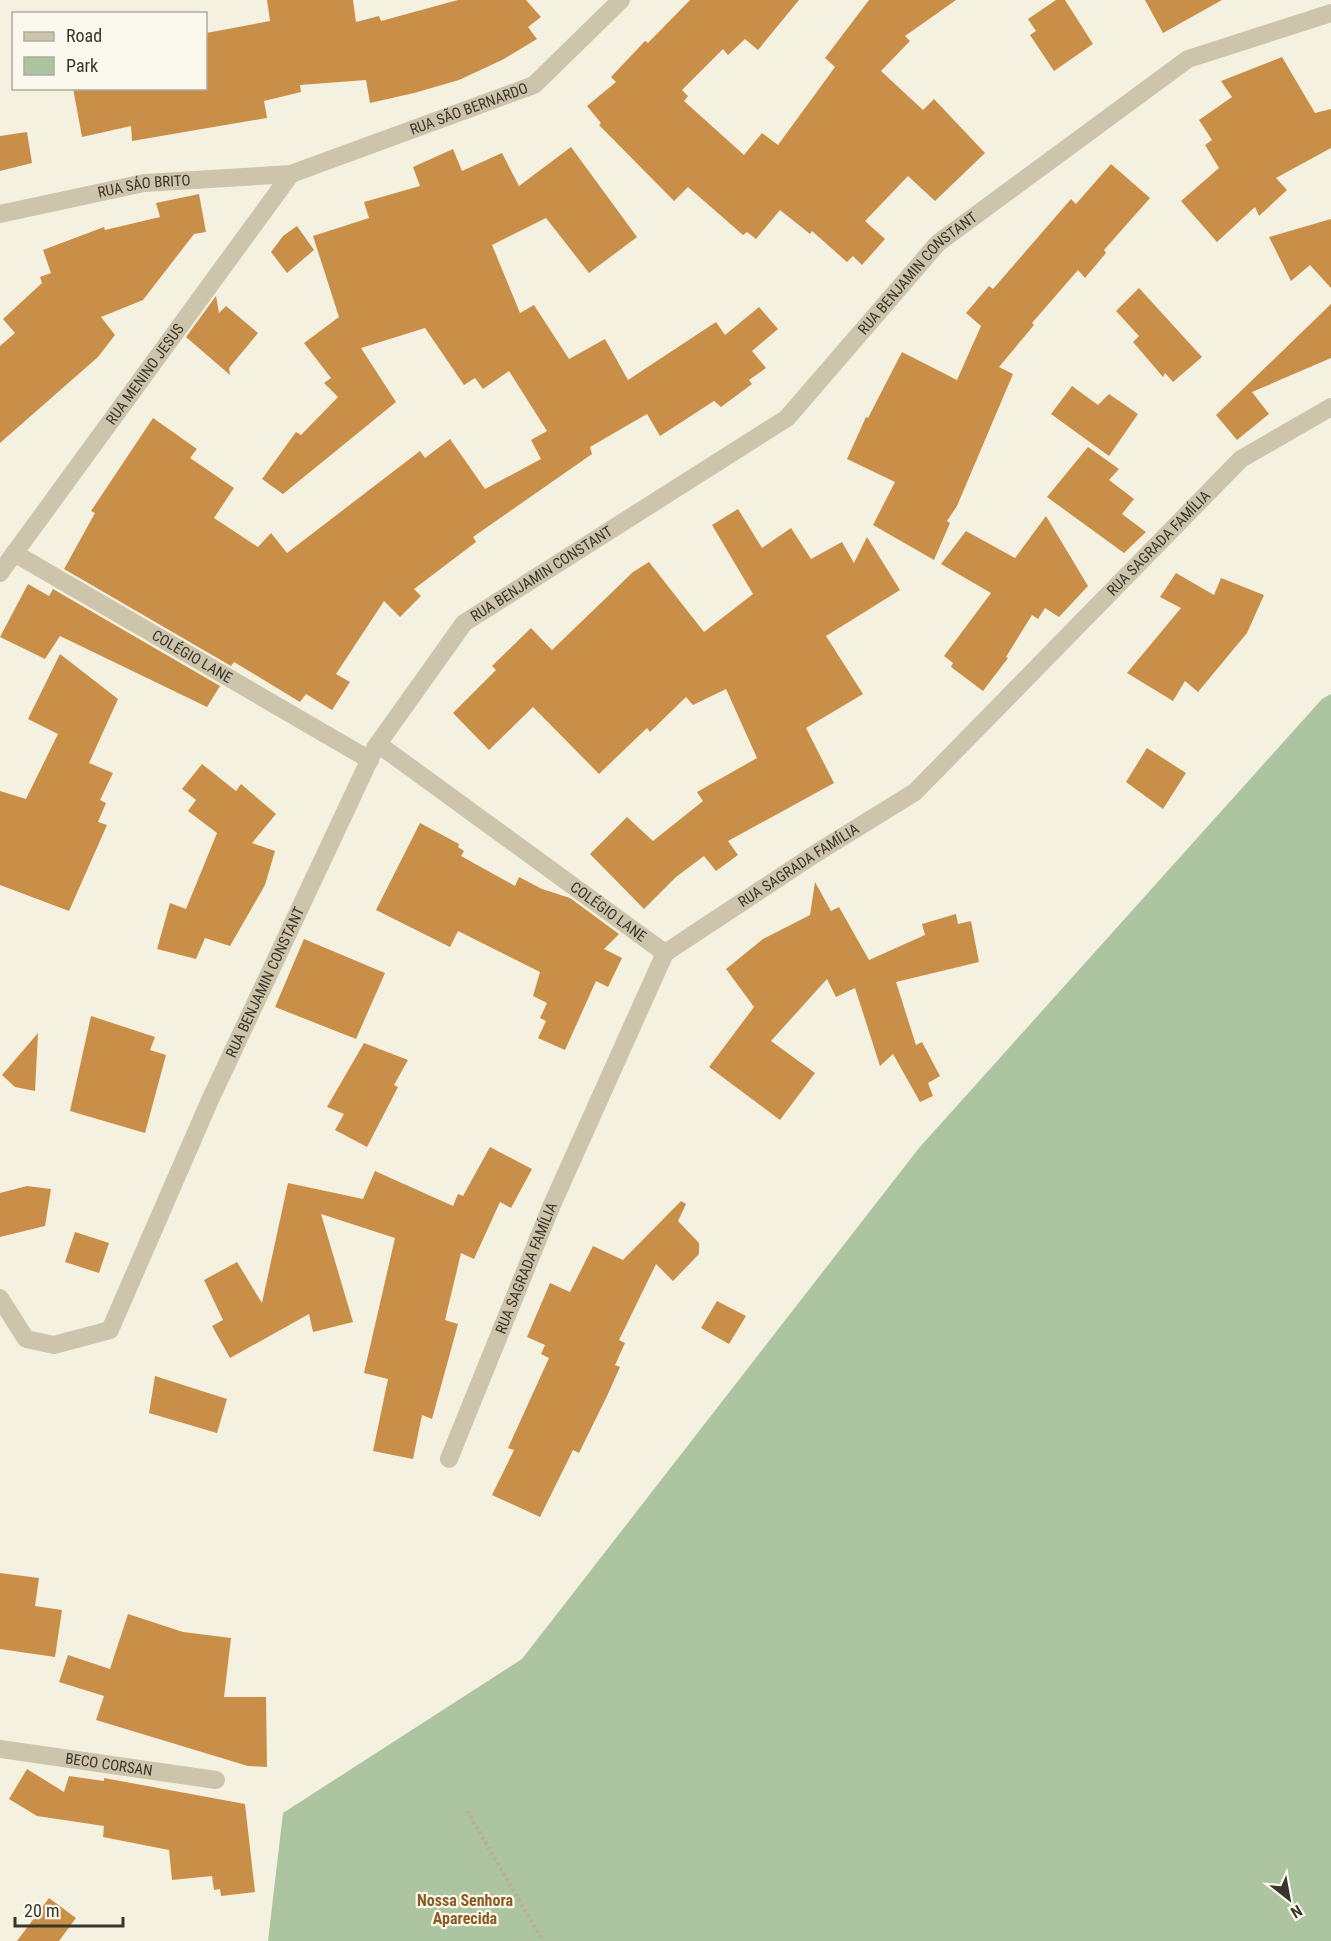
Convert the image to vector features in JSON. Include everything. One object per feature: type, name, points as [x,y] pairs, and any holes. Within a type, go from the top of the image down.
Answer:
[{"type":"street","name":"RUA SÃO BERNARDO","points":[[291,174],[534,85],[621,0]]},
{"type":"street","name":"RUA BENJAMIN CONSTANT","points":[[0,1298],[26,1339],[54,1345],[110,1330],[210,1100],[374,752],[464,622],[787,418],[938,243],[1188,59],[1331,13]]},
{"type":"street","name":"RUA SÁO BRITO","points":[[0,214],[144,183],[291,174]]},
{"type":"street","name":"RUA MENINO JESUS","points":[[0,573],[291,174]]},
{"type":"street","name":"RUA SAGRADA FAMÍLIA","points":[[449,1459],[551,1207],[665,953],[818,852],[915,792],[1241,459],[1331,407]]},
{"type":"street","name":"COLÉGIO LANE","points":[[14,553],[374,752],[665,953]]},
{"type":"street","name":"BECO CORSAN","points":[[0,1749],[216,1780]]},
{"type":"path","points":[[467,1811],[543,1941]]},
{"type":"green space","points":[[1331,694],[1331,1941],[268,1941],[283,1813],[522,1659],[919,1148],[1322,699]]},
{"type":"building","points":[[267,0],[353,0],[356,22],[379,16],[381,21],[458,0],[526,0],[541,17],[528,27],[537,39],[502,60],[459,80],[414,93],[370,103],[366,80],[300,85],[301,92],[264,101],[267,118],[132,141],[131,126],[82,137],[73,90],[207,90],[207,33],[270,21]]},
{"type":"building","points":[[690,0],[799,0],[758,50],[745,39],[728,55],[723,49],[682,90],[688,96],[684,101],[744,155],[762,133],[778,145],[835,67],[825,58],[869,0],[956,0],[905,36],[910,41],[881,71],[923,110],[934,99],[985,153],[935,201],[908,176],[865,221],[885,239],[862,265],[853,256],[847,262],[812,231],[810,234],[780,210],[756,239],[747,232],[743,235],[688,187],[674,201],[599,125],[601,123],[587,106],[616,82],[611,77],[645,41],[648,43]]},
{"type":"building","points":[[1056,0],[1065,0],[1093,44],[1054,71],[1030,35],[1036,31],[1028,19]]},
{"type":"building","points":[[1145,0],[1222,0],[1163,33]]},
{"type":"building","points":[[1282,57],[1315,113],[1331,109],[1331,148],[1276,178],[1287,190],[1259,216],[1255,207],[1217,242],[1181,201],[1219,168],[1205,145],[1212,140],[1199,120],[1232,97],[1221,81]]},
{"type":"building","points":[[27,132],[32,163],[0,171],[0,136]]},
{"type":"building","points":[[571,147],[637,237],[589,273],[546,218],[492,245],[520,313],[534,305],[569,359],[605,339],[628,380],[716,322],[725,335],[759,307],[778,329],[752,351],[766,368],[749,380],[752,384],[721,407],[714,401],[660,436],[647,414],[590,447],[592,454],[473,537],[476,542],[414,589],[421,596],[400,617],[384,601],[336,674],[350,682],[332,710],[306,694],[300,702],[234,662],[231,666],[64,569],[95,513],[91,511],[153,418],[197,449],[190,458],[234,488],[214,518],[258,547],[271,533],[287,553],[420,451],[425,458],[450,439],[485,489],[541,459],[531,440],[547,431],[509,371],[483,389],[475,378],[464,385],[425,328],[361,348],[396,402],[283,494],[262,479],[296,432],[301,435],[338,397],[324,383],[331,378],[304,343],[339,317],[313,236],[369,218],[364,202],[420,186],[413,167],[453,149],[462,171],[502,153],[519,186]]},
{"type":"building","points":[[1111,164],[1150,198],[1104,250],[1106,253],[1085,278],[1078,270],[1032,323],[1034,325],[999,367],[1013,374],[957,506],[947,521],[950,523],[934,560],[873,525],[895,482],[847,459],[866,417],[868,418],[902,352],[957,380],[981,326],[966,313],[989,286],[993,289],[1071,199],[1076,204]]},
{"type":"building","points":[[199,194],[206,232],[194,234],[143,300],[101,317],[115,335],[98,357],[0,443],[0,346],[15,333],[3,319],[42,283],[40,277],[51,273],[43,250],[104,227],[105,230],[160,217],[156,203]]},
{"type":"building","points":[[1331,219],[1331,288],[1310,265],[1291,281],[1269,237]]},
{"type":"building","points":[[297,226],[314,250],[287,273],[271,252],[283,236]]},
{"type":"building","points":[[1139,288],[1202,357],[1173,382],[1165,373],[1163,377],[1133,342],[1139,336],[1116,311]]},
{"type":"building","points":[[216,296],[219,313],[226,306],[258,333],[229,368],[230,375],[186,337]]},
{"type":"building","points":[[1331,304],[1331,358],[1252,392],[1269,414],[1237,440],[1216,415]]},
{"type":"building","points":[[1072,386],[1098,405],[1109,394],[1138,414],[1109,456],[1051,414]]},
{"type":"building","points":[[1088,447],[1119,469],[1109,480],[1134,499],[1122,514],[1146,532],[1124,553],[1047,497]]},
{"type":"building","points":[[738,509],[762,548],[791,528],[811,559],[842,542],[854,563],[867,537],[900,590],[826,636],[863,694],[806,728],[834,783],[728,841],[738,855],[716,871],[704,856],[676,877],[644,909],[590,854],[627,817],[653,841],[703,801],[697,792],[757,758],[726,689],[693,705],[686,697],[650,732],[647,728],[599,774],[533,707],[489,750],[453,713],[496,670],[492,666],[531,628],[552,650],[633,572],[649,562],[704,632],[753,594],[712,525]]},
{"type":"building","points":[[1046,516],[1088,586],[1059,617],[1045,608],[1038,619],[1032,615],[1006,657],[1008,658],[983,691],[951,667],[953,663],[944,656],[991,593],[941,564],[966,531],[1015,558]]},
{"type":"building","points":[[1176,573],[1214,595],[1221,578],[1264,595],[1247,633],[1198,692],[1185,681],[1173,701],[1127,673],[1181,608],[1160,597]]},
{"type":"building","points":[[28,584],[49,596],[53,589],[220,686],[207,707],[60,636],[45,659],[0,637]]},
{"type":"building","points":[[60,654],[118,699],[89,763],[113,773],[100,800],[106,803],[98,822],[107,825],[69,911],[0,885],[0,791],[26,799],[58,734],[28,719]]},
{"type":"building","points":[[1147,748],[1186,773],[1163,809],[1126,782]]},
{"type":"building","points":[[202,764],[236,791],[241,784],[276,814],[252,843],[275,851],[265,885],[230,946],[205,938],[196,959],[157,949],[170,903],[186,909],[217,833],[188,811],[196,800],[182,789]]},
{"type":"building","points":[[420,823],[459,844],[458,847],[464,851],[461,856],[515,886],[519,877],[542,889],[570,898],[619,934],[604,949],[622,958],[608,987],[596,981],[565,1050],[538,1038],[546,1021],[540,1018],[547,1003],[533,996],[540,972],[458,931],[450,947],[376,910]]},
{"type":"building","points":[[815,882],[831,911],[839,907],[869,960],[925,935],[922,924],[956,914],[958,924],[971,921],[979,962],[896,982],[916,1045],[922,1042],[940,1076],[928,1083],[933,1096],[920,1102],[893,1054],[880,1066],[855,988],[836,997],[827,979],[771,1041],[815,1073],[780,1120],[709,1067],[754,1007],[726,969],[763,939],[810,915]]},
{"type":"building","points":[[304,939],[385,973],[356,1039],[275,1007]]},
{"type":"building","points":[[91,1016],[155,1037],[150,1050],[166,1055],[145,1133],[70,1111]]},
{"type":"building","points":[[38,1033],[35,1091],[15,1087],[2,1075]]},
{"type":"building","points":[[364,1043],[408,1060],[394,1085],[398,1087],[367,1147],[335,1130],[344,1114],[327,1107]]},
{"type":"building","points":[[490,1147],[532,1169],[511,1208],[500,1202],[474,1259],[461,1253],[445,1320],[458,1324],[432,1419],[422,1415],[413,1459],[373,1451],[388,1379],[364,1373],[395,1238],[321,1214],[353,1322],[313,1332],[309,1314],[230,1358],[212,1326],[223,1320],[204,1280],[237,1262],[262,1303],[288,1183],[363,1199],[375,1171],[453,1206],[458,1194],[463,1196]]},
{"type":"building","points":[[27,1186],[51,1189],[45,1226],[0,1237],[0,1193]]},
{"type":"building","points":[[681,1201],[686,1204],[678,1221],[699,1243],[699,1254],[673,1281],[656,1264],[619,1340],[625,1343],[615,1365],[620,1367],[607,1396],[579,1453],[573,1450],[540,1517],[492,1495],[514,1450],[508,1448],[549,1358],[541,1354],[545,1345],[527,1337],[550,1283],[570,1292],[593,1246],[623,1260]]},
{"type":"building","points":[[75,1232],[109,1243],[99,1273],[65,1262]]},
{"type":"building","points":[[717,1301],[746,1316],[729,1344],[701,1328]]},
{"type":"building","points":[[155,1376],[227,1399],[217,1433],[149,1413]]},
{"type":"building","points":[[0,1573],[39,1578],[35,1606],[62,1610],[55,1657],[0,1649]]},
{"type":"building","points":[[128,1614],[183,1632],[231,1638],[224,1697],[266,1697],[267,1767],[248,1766],[96,1720],[104,1696],[59,1682],[68,1655],[110,1669]]},
{"type":"building","points":[[27,1769],[64,1792],[69,1776],[104,1781],[104,1778],[245,1804],[255,1892],[221,1896],[220,1889],[214,1890],[212,1876],[172,1880],[169,1850],[103,1837],[104,1826],[37,1816],[9,1799]]},
{"type":"building","points":[[49,1898],[76,1918],[59,1941],[17,1941]]},
{"type":"district","name":"Nossa Senhora Aparecida","points":[[465,1909]]}]
